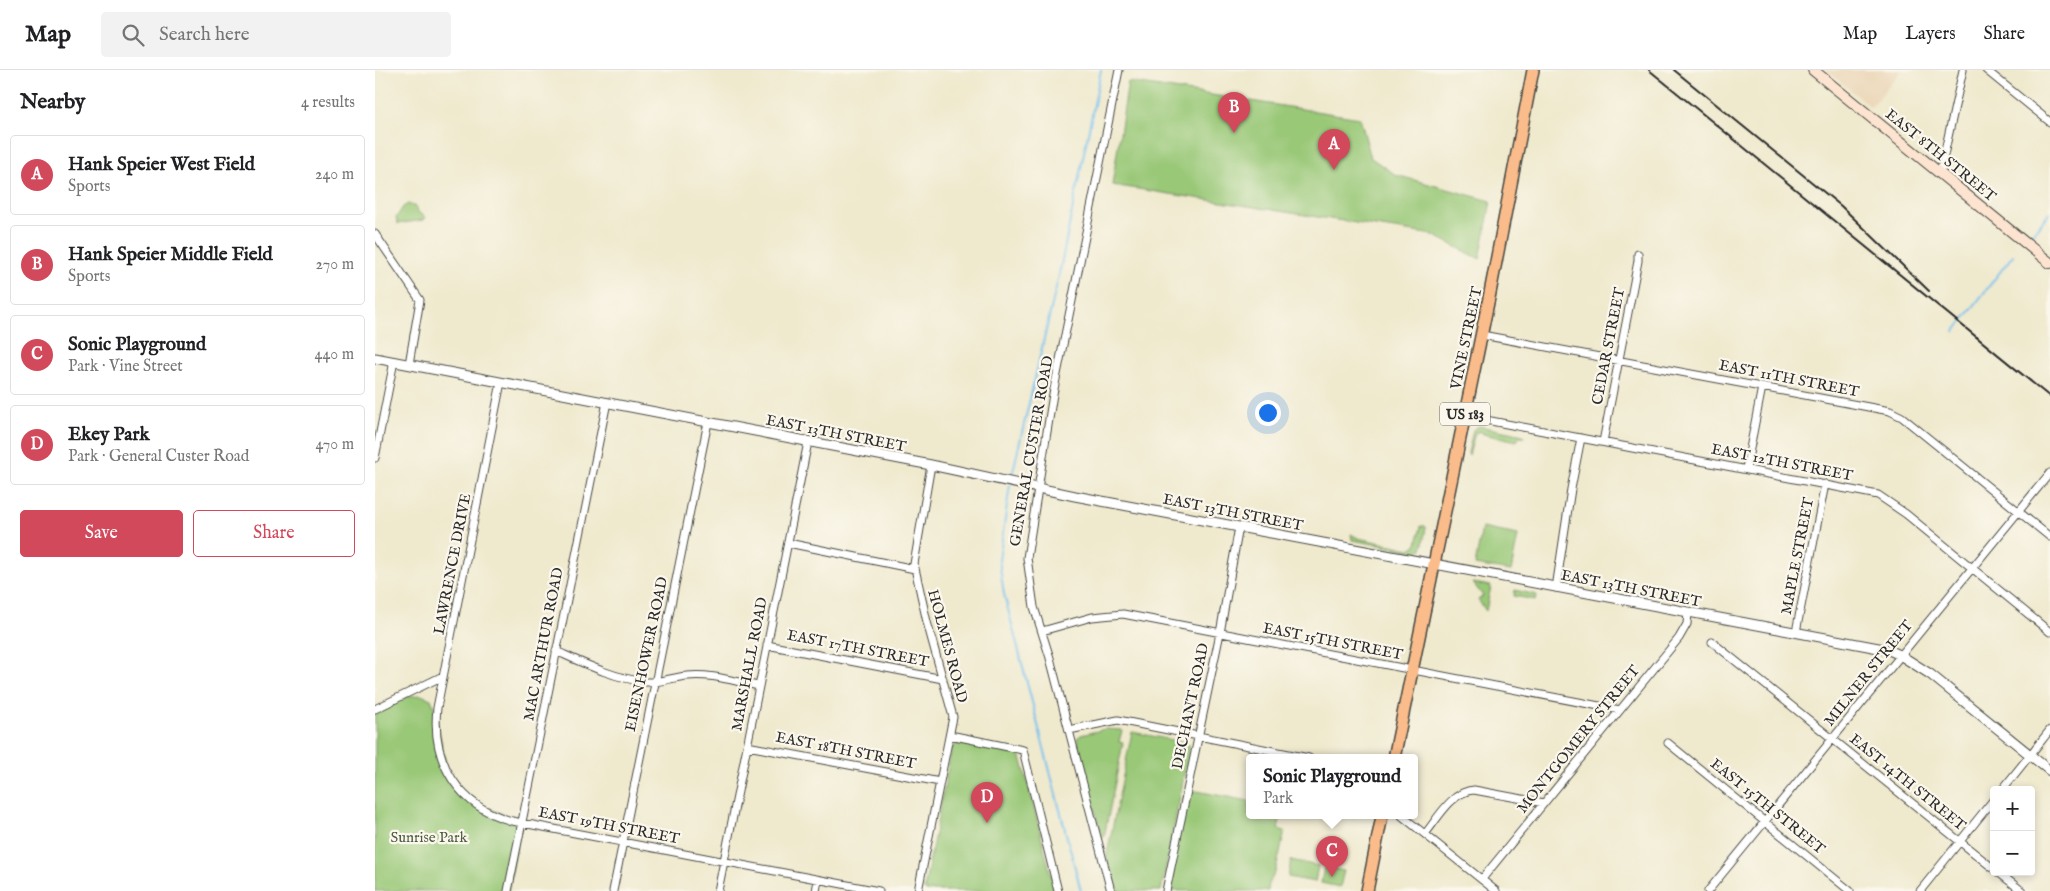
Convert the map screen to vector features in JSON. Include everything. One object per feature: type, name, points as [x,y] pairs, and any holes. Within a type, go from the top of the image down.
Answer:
[{"type":"main road","name":"VINE STREET","points":[[1395,754],[1482,335],[1533,70]]},
{"type":"main road","name":"EAST 8TH STREET","points":[[1813,70],[2050,263]]},
{"type":"main road","points":[[1367,891],[1381,819]]},
{"type":"street","name":"GENERAL CUSTER ROAD","points":[[1111,891],[1035,607],[1027,558],[1053,394],[1119,70]]},
{"type":"street","points":[[1940,173],[1963,70]]},
{"type":"street","points":[[1986,70],[2050,122]]},
{"type":"street","points":[[375,234],[420,300],[409,364]]},
{"type":"street","name":"CEDAR STREET","points":[[1603,442],[1638,254]]},
{"type":"street","name":"EAST 11TH STREET","points":[[1482,335],[1890,411],[1902,417],[2050,537]]},
{"type":"street","name":"EAST 13TH STREET","points":[[375,358],[931,465],[1037,488],[1239,527],[1889,650],[1900,654],[1930,674],[2050,771]]},
{"type":"street","points":[[375,458],[395,361]]},
{"type":"street","name":"LAWRENCE DRIVE","points":[[443,676],[501,382]]},
{"type":"street","points":[[1746,469],[1762,387]]},
{"type":"street","name":"MAC ARTHUR ROAD","points":[[508,891],[555,651],[607,402]]},
{"type":"street","name":"EAST 12TH STREET","points":[[1465,416],[1879,495],[1906,514],[2050,632]]},
{"type":"street","name":"EISENHOWER ROAD","points":[[613,891],[708,422]]},
{"type":"street","points":[[1556,588],[1581,438]]},
{"type":"street","name":"MARSHALL ROAD","points":[[718,891],[808,442]]},
{"type":"street","name":"HOLMES ROAD","points":[[918,891],[953,717],[915,569],[931,465]]},
{"type":"street","name":"MILNER STREET","points":[[1708,891],[2050,473]]},
{"type":"street","name":"MAPLE STREET","points":[[1795,632],[1825,484]]},
{"type":"street","name":"DECHANT ROAD","points":[[1165,891],[1220,633],[1239,527]]},
{"type":"street","points":[[788,543],[915,569]]},
{"type":"street","name":"MONTGOMERY STREET","points":[[1482,879],[1684,631],[1688,613]]},
{"type":"street","name":"EAST 15TH STREET","points":[[1042,631],[1092,618],[1123,614],[1620,710]]},
{"type":"street","name":"EAST 14TH STREET","points":[[1712,642],[1990,866]]},
{"type":"street","name":"EAST 17TH STREET","points":[[767,645],[943,679]]},
{"type":"street","points":[[555,651],[609,674],[631,680],[655,682],[703,675],[759,686]]},
{"type":"street","points":[[375,710],[443,676]]},
{"type":"street","name":"EAST 19TH STREET","points":[[443,676],[437,706],[436,726],[441,756],[447,770],[462,792],[480,808],[500,818],[879,891]]},
{"type":"street","points":[[1069,730],[1118,720],[1289,754]]},
{"type":"street","points":[[2004,786],[2050,730]]},
{"type":"street","points":[[950,735],[1023,750],[1058,891]]},
{"type":"street","name":"EAST 15TH STREET","points":[[1668,743],[1849,891]]},
{"type":"street","name":"EAST 18TH STREET","points":[[747,746],[940,782]]},
{"type":"street","points":[[1425,834],[1457,795],[1465,791],[1474,790],[1544,803]]},
{"type":"street","points":[[1921,891],[1990,804]]},
{"type":"street","points":[[1406,819],[1496,891]]},
{"type":"street","points":[[2003,876],[2022,891]]},
{"type":"street","points":[[816,891],[818,880]]},
{"type":"shaded area","points":[[1826,70],[1902,70],[1871,107]]},
{"type":"green space","points":[[1128,82],[1360,118],[1371,158],[1396,175],[1491,201],[1480,259],[1433,235],[1112,185]]},
{"type":"green space","points":[[408,204],[414,206],[425,217],[423,220],[398,224],[396,218],[403,207]]},
{"type":"green space","points":[[1479,426],[1523,435],[1524,437],[1519,437],[1517,441],[1483,434],[1481,431],[1475,433],[1469,455],[1473,430]]},
{"type":"green space","points":[[1421,526],[1426,528],[1422,549],[1417,552],[1352,540],[1351,534],[1358,538],[1410,549],[1417,544]]},
{"type":"green space","points":[[1482,528],[1518,535],[1511,571],[1475,565]]},
{"type":"green space","points":[[1473,583],[1491,586],[1486,611],[1478,600],[1483,596]]},
{"type":"green space","points":[[1515,590],[1537,595],[1536,600],[1514,596]]},
{"type":"green space","name":"Sunrise Park","points":[[421,695],[431,699],[434,707],[447,770],[471,801],[522,822],[508,891],[375,891],[375,709],[409,696]]},
{"type":"green space","points":[[1105,729],[1122,730],[1119,742],[1123,743],[1104,837],[1102,837],[1077,738],[1081,735]]},
{"type":"green space","points":[[1132,732],[1187,743],[1190,746],[1161,891],[1115,891],[1106,859]]},
{"type":"green space","points":[[959,743],[1016,754],[1021,757],[1055,891],[926,891],[924,889],[952,748]]},
{"type":"green space","points":[[1186,789],[1246,800],[1246,819],[1280,819],[1278,829],[1285,831],[1275,873],[1269,883],[1268,891],[1166,891]]},
{"type":"green space","points":[[1291,860],[1318,866],[1315,882],[1288,877]]},
{"type":"green space","points":[[1324,867],[1344,871],[1340,887],[1321,883]]},
{"type":"waterway","points":[[1011,480],[1059,275],[1101,70]]},
{"type":"waterway","points":[[2031,235],[2050,212]]},
{"type":"waterway","points":[[1954,332],[2013,255]]},
{"type":"waterway","points":[[1010,485],[999,560],[1004,594],[1081,891]]},
{"type":"railway","points":[[1649,70],[2050,397]]},
{"type":"railway","points":[[1674,70],[1841,206],[1929,291]]},
{"type":"place","name":"Hank Speier Middle Field","points":[[1234,133]]},
{"type":"place","name":"Hank Speier West Field","points":[[1334,170]]},
{"type":"place","name":"Ekey Park","points":[[987,823]]},
{"type":"place","name":"Sonic Playground","points":[[1332,877]]}]
